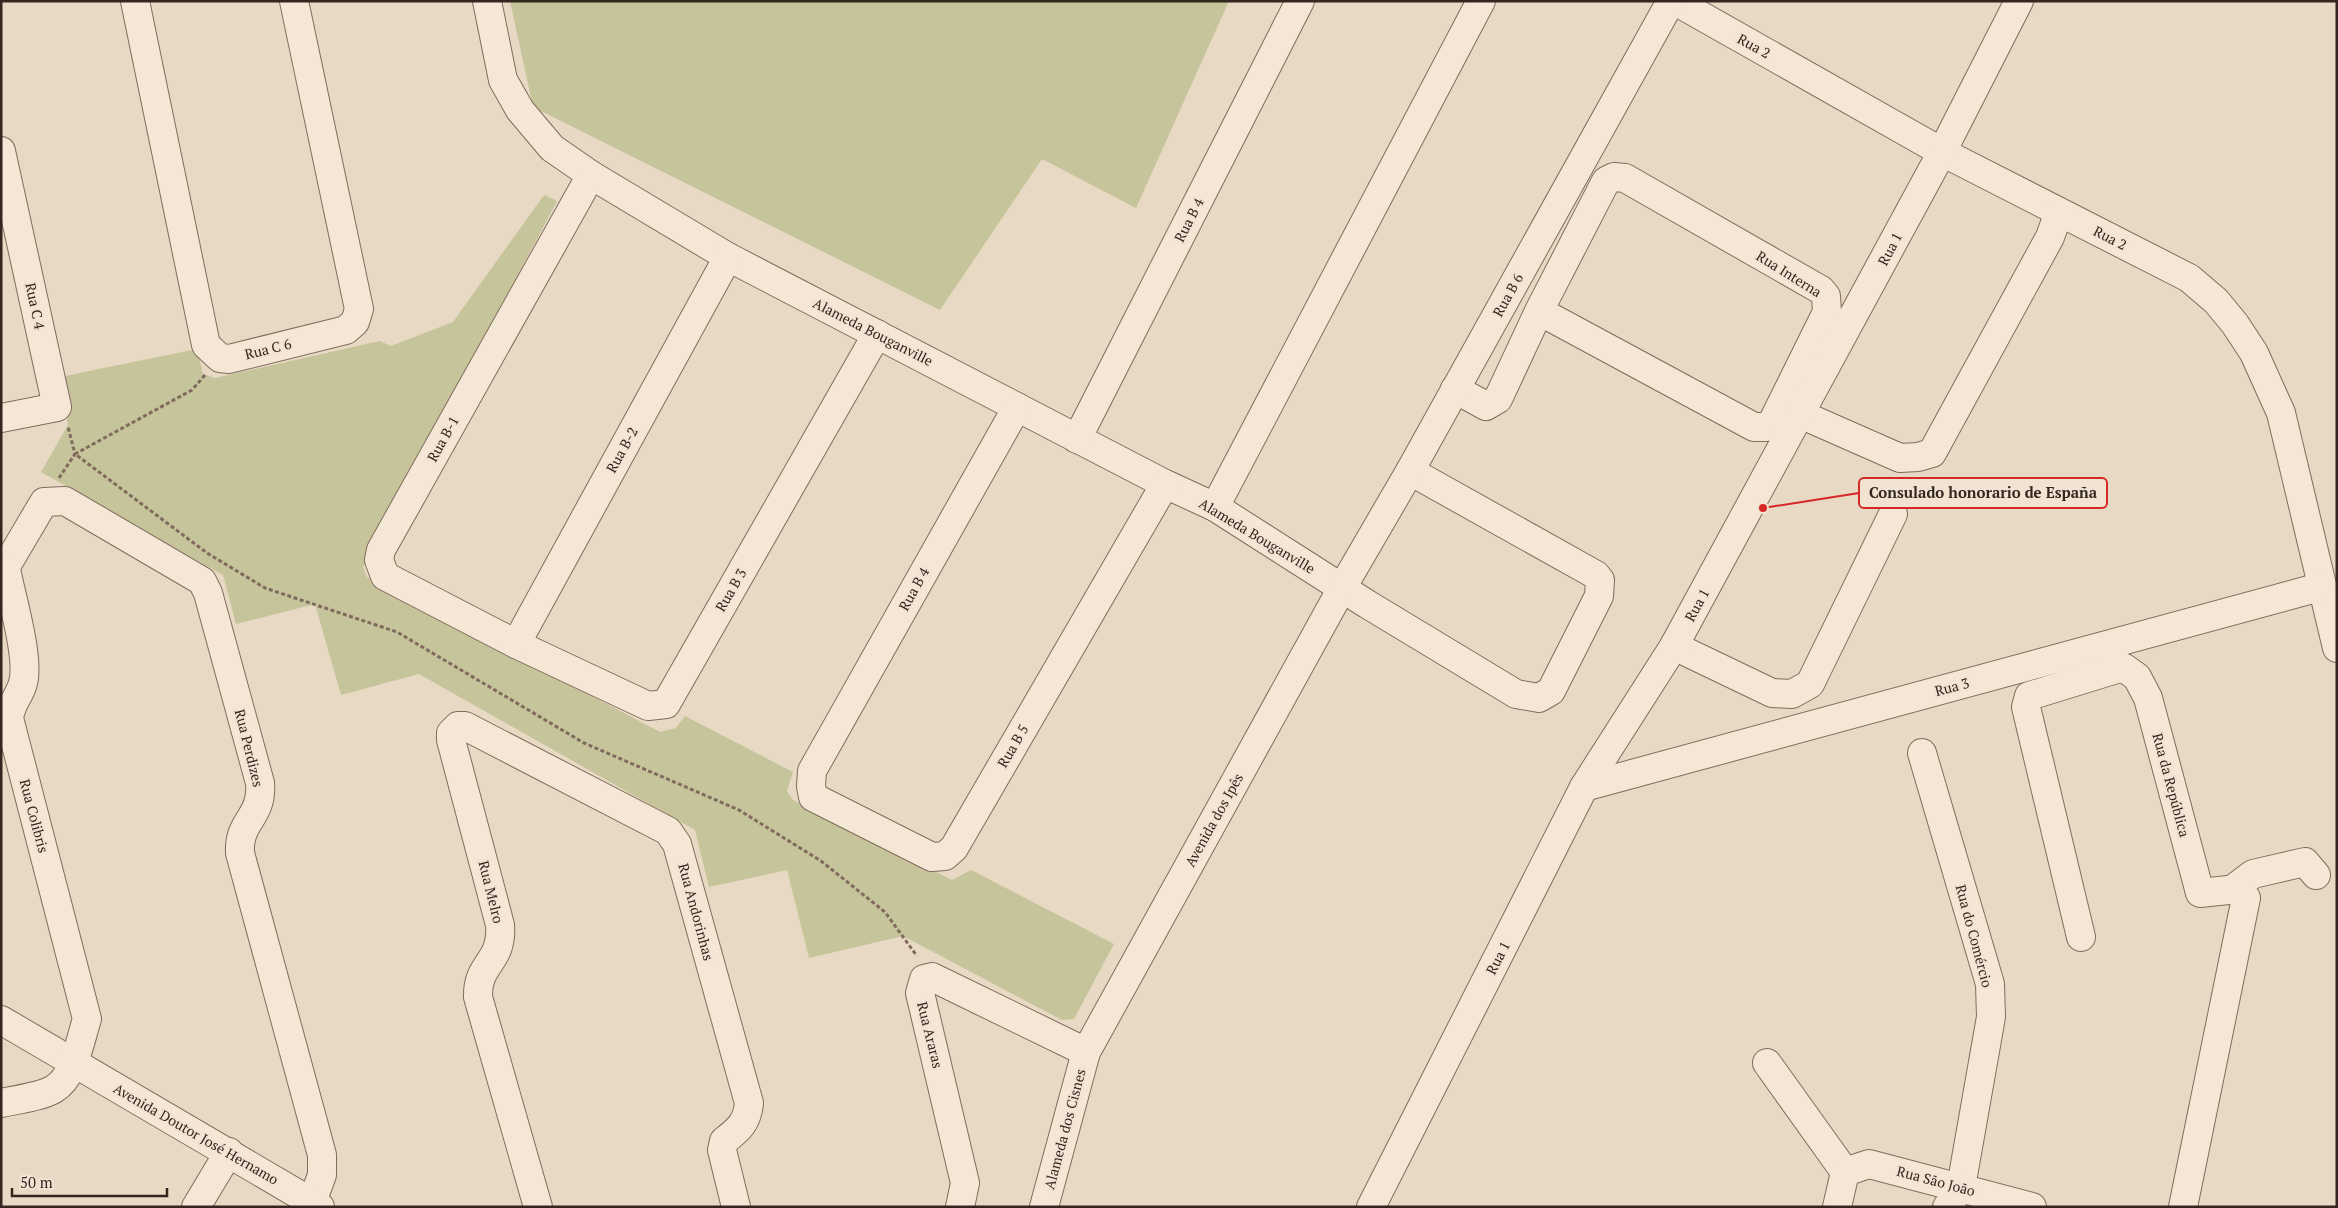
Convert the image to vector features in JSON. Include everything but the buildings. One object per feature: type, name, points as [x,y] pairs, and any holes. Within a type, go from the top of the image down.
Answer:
[{"type":"street","points":[[135,1],[206,345],[220,358]]},
{"type":"street","name":"Rua C 6","points":[[220,358],[229,359],[346,330],[355,322],[359,309],[294,1]]},
{"type":"street","name":"Alameda Bouganville","points":[[486,1],[503,80],[520,110],[552,148],[591,175],[728,257],[1077,439],[1215,508],[1516,694],[1539,698],[1551,691],[1600,596],[1600,580],[1596,575],[1410,471]]},
{"type":"street","name":"Rua B 4","points":[[1077,439],[1300,1]]},
{"type":"street","points":[[1215,508],[1481,1]]},
{"type":"street","name":"Rua 2","points":[[1673,1],[1942,152],[2189,278],[2216,301],[2235,324],[2254,353],[2281,413],[2320,587],[2337,648]]},
{"type":"street","name":"Rua B 6","points":[[1342,588],[1410,471],[1673,1]]},
{"type":"street","name":"Rua 1","points":[[1371,1207],[1584,788],[1674,646],[1942,152],[2018,1]]},
{"type":"street","name":"Rua C 4","points":[[1,151],[57,406]]},
{"type":"street","name":"Rua B-1","points":[[516,644],[385,576],[379,560],[381,550],[591,175]]},
{"type":"street","name":"Rua Interna","points":[[1455,389],[1482,405],[1493,404],[1498,399],[1539,311],[1606,181],[1618,176],[1634,183],[1821,290],[1828,304],[1827,312],[1772,423],[1760,428],[1754,428],[1539,311]]},
{"type":"street","points":[[1800,414],[1900,458],[1918,457],[1932,453],[2050,237],[2059,212]]},
{"type":"street","name":"Rua B-2","points":[[516,644],[728,257]]},
{"type":"street","name":"Rua B 3","points":[[516,644],[648,706],[666,704],[877,334]]},
{"type":"street","points":[[1,418],[57,406]]},
{"type":"street","name":"Rua B 4","points":[[812,771],[1017,407]]},
{"type":"street","name":"Rua B 5","points":[[812,771],[811,786],[813,797],[932,857],[945,856],[959,840],[1165,484]]},
{"type":"street","name":"Rua Perdizes","points":[[44,502],[65,501],[202,582],[208,593],[260,782],[261,797],[257,811],[242,831],[240,853],[322,1155],[322,1175],[316,1204]]},
{"type":"street","points":[[3,572],[44,502]]},
{"type":"street","points":[[1674,646],[1772,693],[1792,694],[1810,684],[1893,514]]},
{"type":"street","name":"Rua Colibris","points":[[1,1103],[54,1090],[64,1080],[73,1062],[87,1019],[9,718],[11,705],[23,683],[25,666],[3,572]]},
{"type":"street","name":"Rua 3","points":[[1584,788],[2320,587]]},
{"type":"street","name":"Avenida dos Ipês","points":[[1086,1052],[1342,588]]},
{"type":"street","name":"Rua da República","points":[[2081,937],[2026,707],[2029,696],[2048,690],[2122,667],[2138,676],[2148,698],[2200,893],[2233,889]]},
{"type":"street","name":"Rua Melro","points":[[465,726],[458,726],[452,733],[450,740],[500,925],[501,938],[498,952],[480,975],[478,997],[538,1207]]},
{"type":"street","name":"Rua Andorinhas","points":[[465,726],[668,831],[677,844],[749,1103],[748,1117],[742,1127],[724,1141],[722,1150],[736,1207]]},
{"type":"street","name":"Rua do Comércio","points":[[1922,753],[1990,984],[1991,1017],[1954,1197]]},
{"type":"street","points":[[2233,889],[2253,874],[2305,862],[2316,875]]},
{"type":"street","points":[[2183,1207],[2246,898],[2242,892],[2233,889]]},
{"type":"street","points":[[932,977],[1086,1052]]},
{"type":"street","name":"Rua Araras","points":[[932,977],[924,979],[920,992],[965,1183],[960,1207]]},
{"type":"street","name":"Avenida Doutor José Hernamo","points":[[1,1020],[316,1204]]},
{"type":"street","name":"Alameda dos Cisnes","points":[[1044,1207],[1086,1052]]},
{"type":"street","points":[[1767,1063],[1856,1168],[1837,1207]]},
{"type":"street","points":[[196,1207],[229,1152]]},
{"type":"street","name":"Rua São João","points":[[1856,1168],[1954,1197],[2032,1207]]},
{"type":"path","points":[[44,502],[75,454],[192,390],[220,358]]},
{"type":"path","points":[[57,406],[67,425],[75,454],[207,553],[265,588],[397,632],[584,743],[739,810],[821,861],[885,912],[932,977]]},
{"type":"green space","points":[[510,1],[1229,1],[1136,208],[1042,159],[940,310],[533,107]]},
{"type":"green space","points":[[544,195],[557,201],[363,567],[367,577],[660,732],[676,728],[685,716],[793,772],[787,791],[793,800],[952,880],[971,870],[1114,944],[1074,1019],[1062,1020],[903,936],[809,958],[787,870],[709,887],[695,830],[419,674],[341,695],[315,604],[236,624],[223,575],[41,472],[68,425],[60,377],[197,349],[203,374],[215,378],[380,341],[391,346],[453,322]]},
{"type":"place","name":"Consulado honorario de España","points":[[1763,508]]}]
